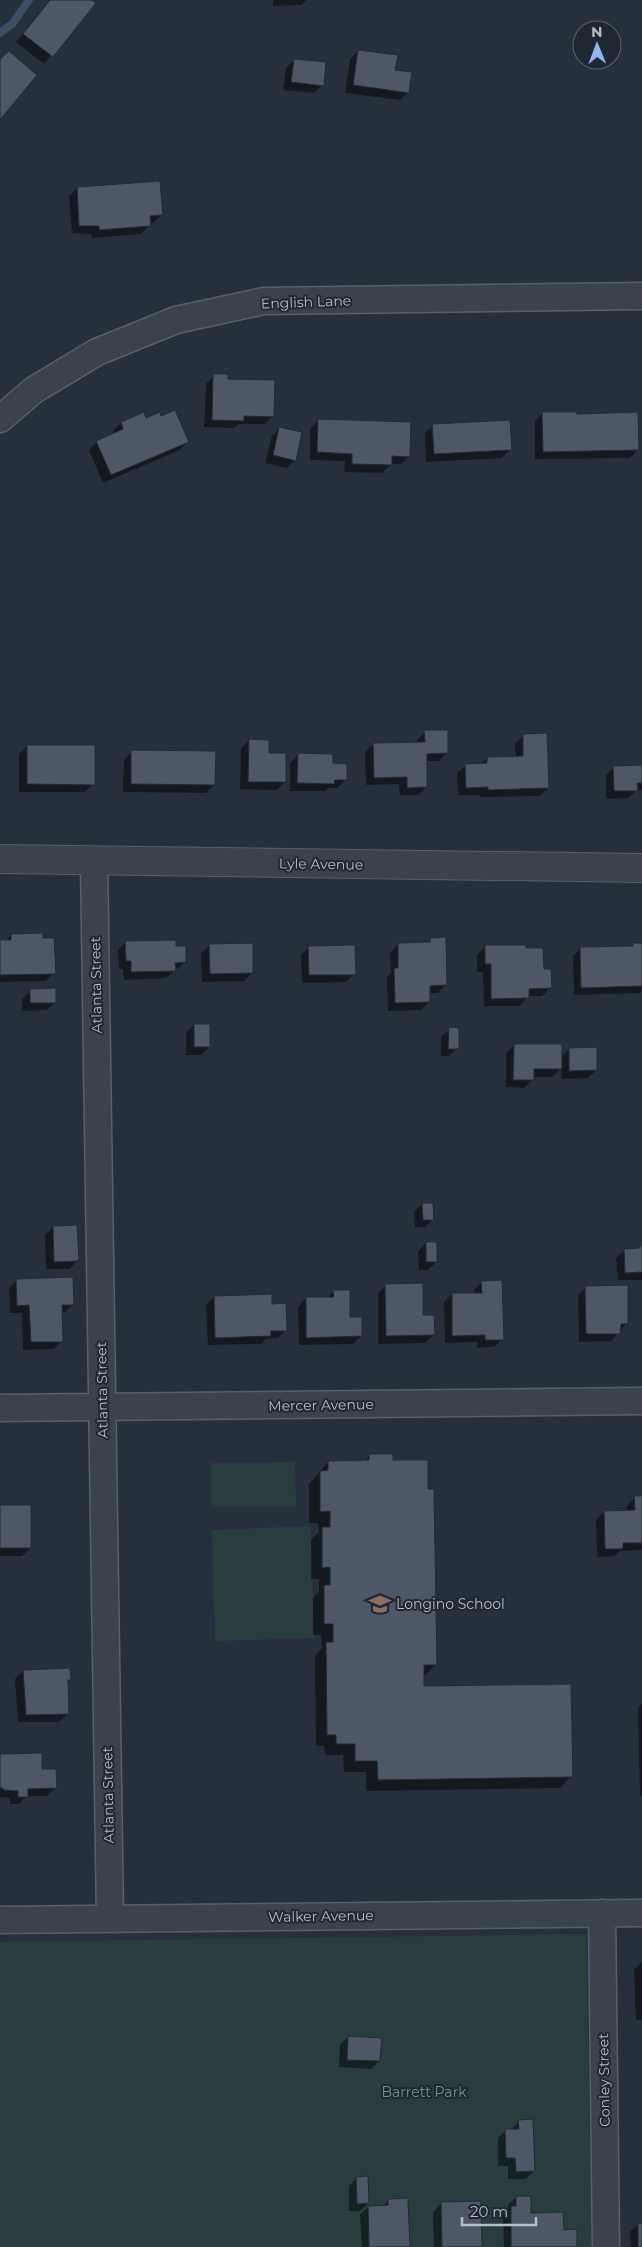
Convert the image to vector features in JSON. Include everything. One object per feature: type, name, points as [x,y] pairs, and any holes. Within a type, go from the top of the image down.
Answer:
[{"type":"street","name":"English Lane","points":[[0,419],[34,390],[97,352],[176,320],[264,301],[642,296]]},
{"type":"street","name":"Lyle Avenue","points":[[0,859],[642,868]]},
{"type":"street","name":"Atlanta Street","points":[[94,860],[110,1919]]},
{"type":"street","name":"Mercer Avenue","points":[[0,1408],[642,1401]]},
{"type":"street","name":"Conley Street","points":[[602,1913],[606,2247]]},
{"type":"street","name":"Walker Avenue","points":[[0,1920],[642,1913]]},
{"type":"green space","points":[[295,1462],[296,1507],[211,1507],[211,1463]]},
{"type":"green space","points":[[311,1526],[314,1638],[215,1641],[212,1530]]},
{"type":"green space","name":"Barrett Park","points":[[586,1934],[592,2247],[0,2247],[0,1942]]},
{"type":"building","points":[[50,0],[92,0],[96,3],[53,57],[23,34]]},
{"type":"building","points":[[358,50],[398,55],[395,70],[412,72],[409,93],[353,85]]},
{"type":"building","points":[[9,51],[37,75],[0,120],[0,59]]},
{"type":"building","points":[[294,59],[326,62],[324,86],[291,82]]},
{"type":"building","points":[[160,181],[163,215],[150,216],[151,226],[99,230],[99,226],[79,226],[77,187]]},
{"type":"building","points":[[213,374],[228,374],[228,379],[275,380],[274,417],[244,416],[244,421],[212,420]]},
{"type":"building","points":[[175,410],[189,442],[111,475],[96,441],[123,429],[121,422],[144,412],[146,418],[160,412],[161,416]]},
{"type":"building","points":[[542,412],[577,412],[577,414],[638,412],[639,450],[543,452]]},
{"type":"building","points":[[318,419],[411,422],[410,457],[392,456],[392,465],[352,464],[352,454],[317,452]]},
{"type":"building","points":[[510,420],[512,450],[434,454],[432,424]]},
{"type":"building","points":[[279,427],[302,432],[296,461],[273,455]]},
{"type":"building","points":[[424,730],[448,730],[448,753],[427,754],[427,787],[407,788],[407,777],[374,778],[373,743],[425,742]]},
{"type":"building","points":[[547,733],[549,788],[488,790],[488,787],[466,788],[465,764],[487,763],[487,757],[523,756],[523,734]]},
{"type":"building","points":[[249,739],[269,740],[269,753],[286,753],[286,782],[248,782]]},
{"type":"building","points":[[27,745],[95,745],[95,785],[27,784]]},
{"type":"building","points":[[131,750],[216,751],[215,785],[131,784]]},
{"type":"building","points":[[298,753],[333,754],[333,763],[347,764],[347,780],[335,780],[334,784],[297,783]]},
{"type":"building","points":[[642,765],[642,783],[637,783],[638,791],[614,791],[613,766]]},
{"type":"building","points":[[43,933],[43,938],[54,938],[56,974],[0,975],[0,940],[11,940],[11,934]]},
{"type":"building","points":[[446,937],[447,985],[430,986],[430,1002],[395,1003],[394,968],[398,968],[398,943],[430,942],[430,938]]},
{"type":"building","points":[[176,940],[176,946],[186,946],[186,962],[175,963],[176,971],[131,972],[131,961],[126,961],[125,941]]},
{"type":"building","points":[[253,943],[253,973],[210,974],[209,944]]},
{"type":"building","points":[[633,943],[642,943],[642,986],[581,988],[580,947],[633,946]]},
{"type":"building","points":[[355,945],[356,975],[309,975],[308,946]]},
{"type":"building","points":[[485,945],[526,945],[526,948],[543,948],[544,969],[551,969],[552,988],[529,989],[529,998],[491,999],[491,964],[485,964]]},
{"type":"building","points":[[56,988],[56,1003],[30,1003],[30,989]]},
{"type":"building","points":[[194,1024],[210,1024],[210,1047],[194,1047]]},
{"type":"building","points":[[449,1027],[459,1028],[459,1049],[448,1049]]},
{"type":"building","points":[[514,1044],[562,1044],[562,1069],[534,1069],[534,1080],[513,1080]]},
{"type":"building","points":[[597,1047],[597,1070],[569,1071],[569,1048]]},
{"type":"building","points":[[422,1203],[433,1203],[434,1220],[423,1220]]},
{"type":"building","points":[[77,1225],[79,1261],[54,1262],[53,1226]]},
{"type":"building","points":[[426,1242],[437,1242],[437,1262],[426,1262]]},
{"type":"building","points":[[639,1246],[642,1246],[642,1272],[625,1273],[624,1249],[639,1248]]},
{"type":"building","points":[[73,1277],[74,1305],[62,1305],[63,1342],[31,1342],[29,1305],[17,1306],[16,1279]]},
{"type":"building","points":[[502,1280],[504,1340],[485,1340],[485,1335],[452,1336],[452,1293],[482,1293],[481,1281]]},
{"type":"building","points":[[423,1283],[423,1315],[434,1315],[435,1335],[386,1336],[385,1284]]},
{"type":"building","points":[[628,1285],[628,1324],[621,1324],[620,1334],[586,1334],[585,1286]]},
{"type":"building","points":[[333,1290],[350,1290],[350,1317],[362,1317],[362,1336],[306,1338],[306,1297],[334,1297]]},
{"type":"building","points":[[272,1294],[272,1304],[286,1303],[287,1331],[271,1331],[271,1336],[215,1338],[214,1296]]},
{"type":"building","name":"Longino School","points":[[369,1454],[393,1454],[393,1460],[428,1460],[428,1489],[434,1489],[437,1665],[424,1665],[424,1686],[571,1684],[573,1777],[378,1780],[377,1761],[355,1761],[355,1744],[336,1744],[336,1735],[327,1735],[326,1642],[333,1642],[333,1624],[324,1624],[324,1585],[330,1585],[330,1567],[322,1568],[322,1527],[330,1527],[330,1511],[320,1512],[320,1471],[328,1470],[328,1461],[369,1460]]},
{"type":"building","points":[[634,1496],[642,1496],[642,1543],[623,1543],[623,1549],[605,1549],[604,1511],[635,1510]]},
{"type":"building","points":[[0,1505],[31,1505],[31,1548],[0,1548]]},
{"type":"building","points":[[70,1668],[71,1680],[68,1680],[69,1714],[26,1715],[23,1670]]},
{"type":"building","points":[[42,1753],[42,1769],[56,1769],[57,1788],[28,1789],[28,1797],[18,1797],[18,1791],[0,1788],[0,1754]]},
{"type":"building","points":[[348,2036],[382,2038],[380,2061],[347,2060]]},
{"type":"building","points":[[533,2119],[535,2171],[516,2172],[515,2158],[506,2158],[505,2129],[519,2129],[518,2120]]},
{"type":"building","points":[[368,2176],[369,2203],[357,2204],[356,2177]]},
{"type":"building","points":[[516,2196],[531,2196],[531,2213],[563,2212],[564,2230],[577,2229],[577,2247],[511,2247],[511,2206],[516,2206]]},
{"type":"building","points":[[408,2198],[410,2247],[369,2247],[368,2206],[388,2205],[388,2199]]},
{"type":"building","points":[[481,2201],[482,2247],[442,2247],[441,2202]]},
{"type":"building","points":[[638,2223],[642,2223],[642,2247],[638,2247]]},
{"type":"waterway","points":[[0,33],[13,23],[29,0]]},
{"type":"place","name":"Longino School","points":[[380,1604]]}]
